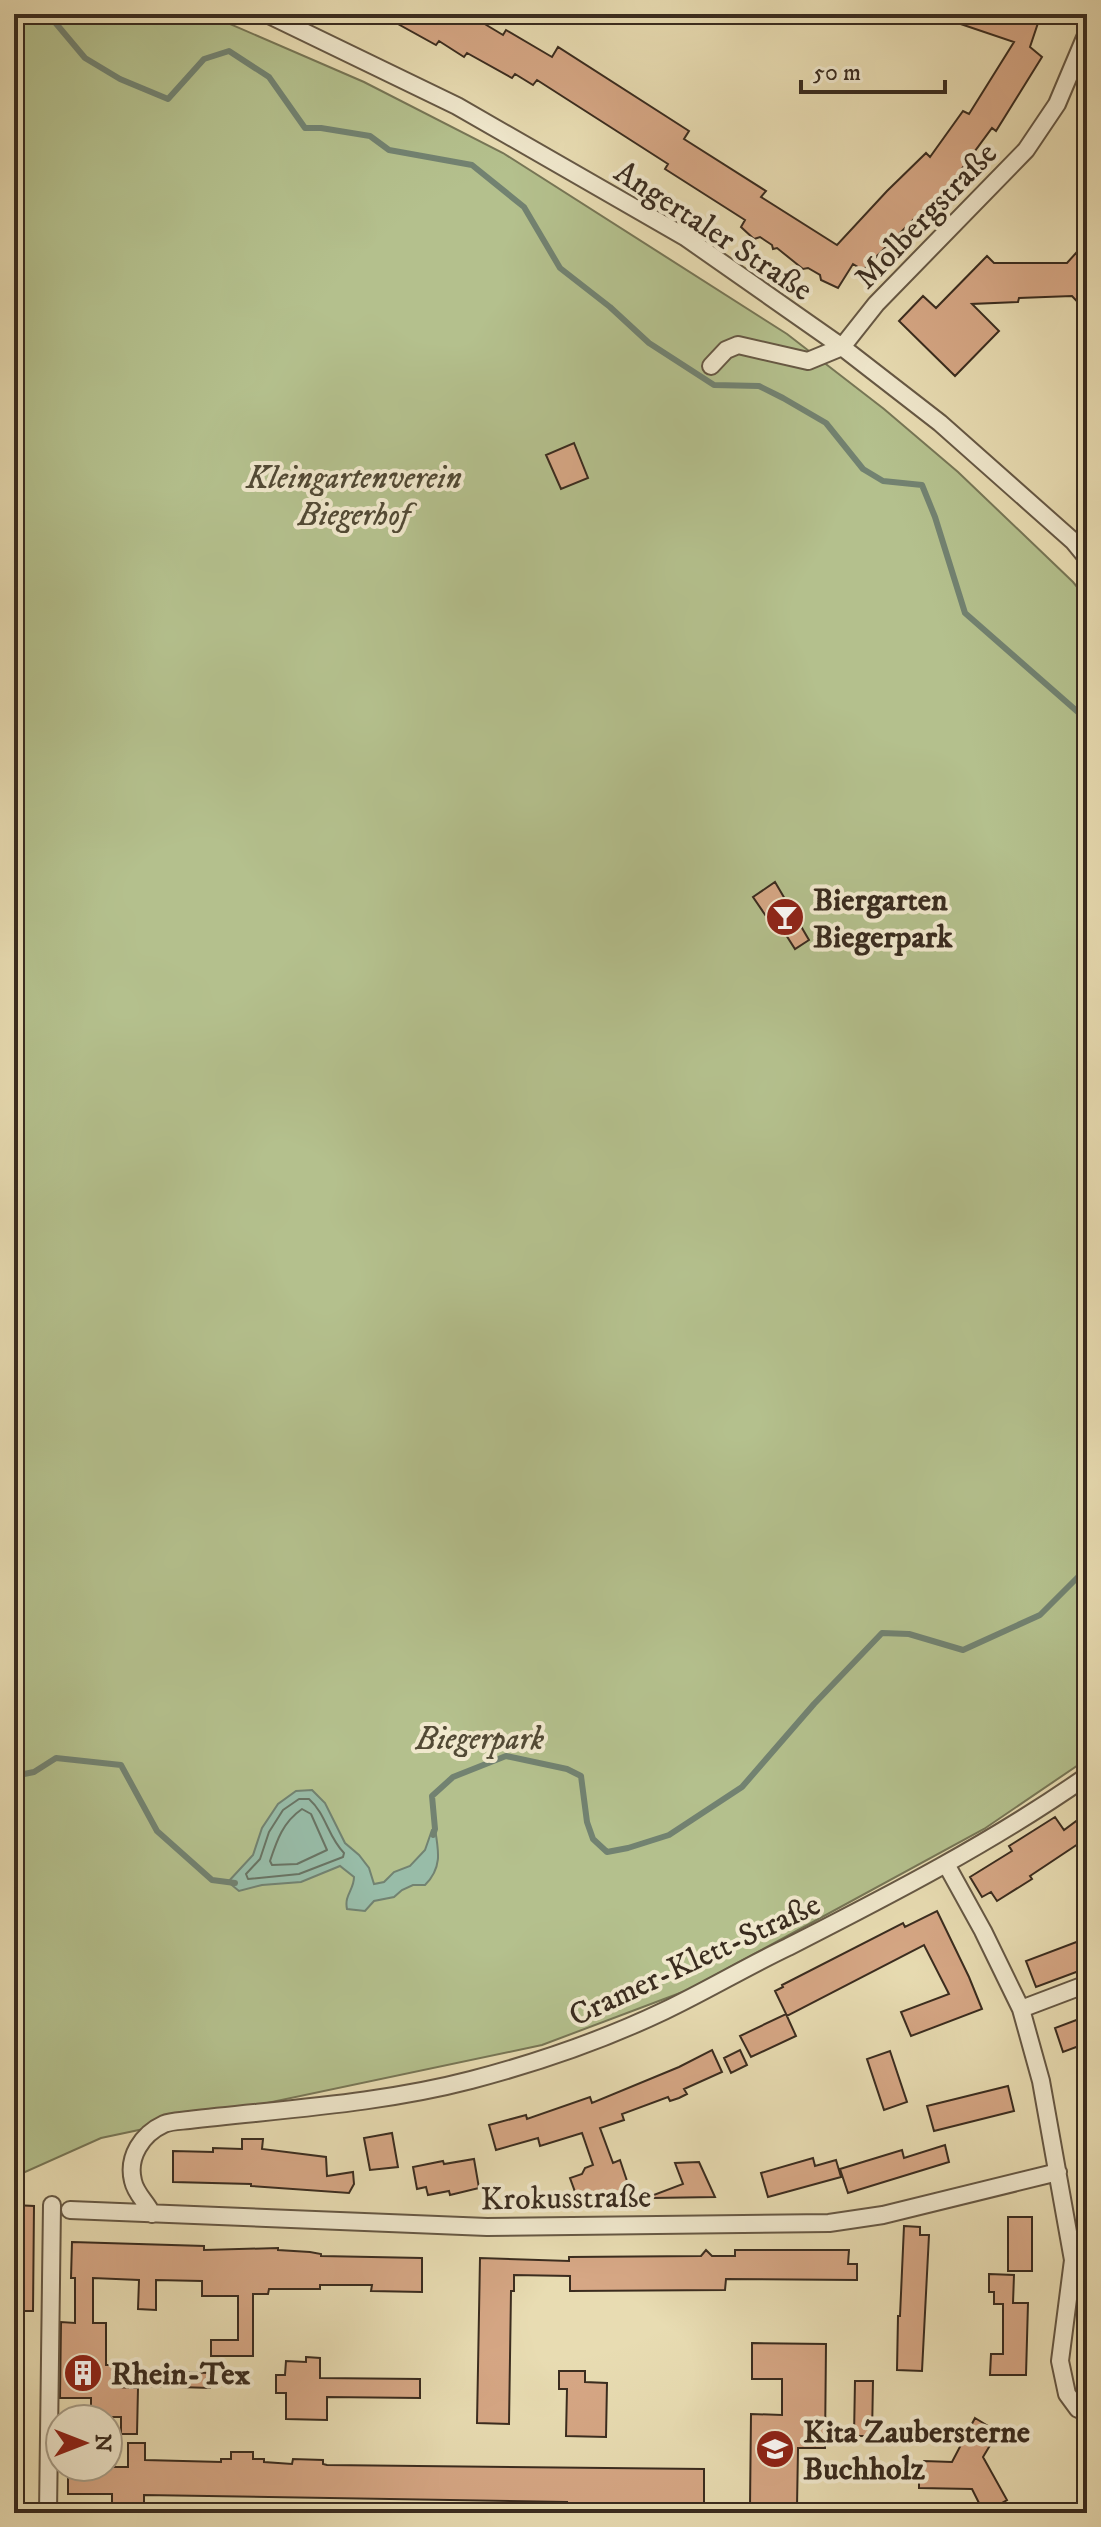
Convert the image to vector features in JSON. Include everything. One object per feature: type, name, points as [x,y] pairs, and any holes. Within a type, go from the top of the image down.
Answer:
[{"type":"street","name":"Angertaler Straße","points":[[269,14],[457,106],[685,237],[842,347],[940,423],[1073,541],[1087,558]]},
{"type":"street","name":"Molbergstraße","points":[[842,347],[876,304],[1026,150],[1057,104],[1087,33]]},
{"type":"street","points":[[711,366],[726,350],[738,345],[808,361],[842,347]]},
{"type":"street","name":"Cramer-Klett-Straße","points":[[152,2214],[138,2195],[132,2180],[132,2162],[136,2146],[162,2125],[369,2101],[468,2081],[528,2064],[664,2011],[880,1901],[946,1864],[1087,1776]]},
{"type":"street","points":[[946,1864],[1021,2009],[1041,2081],[1058,2172],[1080,2258],[1060,2361],[1067,2394],[1078,2409],[1087,2411]]},
{"type":"street","points":[[1021,2009],[1087,1984]]},
{"type":"street","name":"Krokusstraße","points":[[70,2210],[487,2227],[829,2223],[883,2215],[1058,2172]]},
{"type":"street","points":[[48,2513],[52,2205]]},
{"type":"green space","name":"Biegerpark","points":[[14,14],[207,14],[364,82],[503,153],[787,334],[884,409],[958,472],[1087,599],[1087,1759],[984,1829],[688,1990],[542,2045],[101,2138],[14,2177]]},
{"type":"water","points":[[312,1790],[325,1803],[345,1843],[369,1868],[374,1884],[384,1882],[394,1872],[410,1866],[425,1850],[435,1829],[438,1859],[430,1879],[425,1885],[413,1885],[394,1897],[374,1901],[365,1911],[347,1909],[354,1877],[340,1866],[301,1882],[262,1885],[239,1891],[228,1882],[253,1855],[262,1828],[278,1804],[296,1791]]},
{"type":"building","points":[[380,14],[468,14],[503,35],[506,30],[552,57],[558,47],[689,131],[684,139],[766,191],[761,197],[837,245],[926,153],[930,157],[963,111],[969,114],[1014,42],[940,17],[941,14],[1041,14],[1030,47],[1042,57],[996,131],[992,128],[955,178],[863,270],[853,264],[838,288],[821,280],[820,275],[808,268],[803,269],[760,237],[754,239],[741,227],[745,220],[665,169],[668,164],[537,80],[533,85],[515,74],[512,78],[467,53],[464,57],[439,41],[436,45]]},
{"type":"building","points":[[1076,253],[1087,264],[1087,312],[1072,296],[972,304],[999,331],[955,376],[899,321],[923,296],[936,308],[987,256],[994,263],[1067,263]]},
{"type":"building","points":[[574,443],[588,478],[561,489],[546,455]]},
{"type":"building","points":[[775,882],[809,940],[795,949],[774,916],[768,919],[753,897]]},
{"type":"building","points":[[1087,1813],[1087,1838],[997,1901],[991,1892],[982,1897],[970,1877],[1012,1851],[1009,1846],[1055,1817],[1064,1830]]},
{"type":"building","points":[[937,1911],[982,2009],[911,2036],[901,2012],[949,1994],[924,1945],[787,2016],[775,1991],[782,1985],[903,1923],[905,1927]]},
{"type":"building","points":[[1087,1938],[1087,1968],[1036,1987],[1026,1961]]},
{"type":"building","points":[[786,2014],[796,2036],[751,2057],[740,2036]]},
{"type":"building","points":[[1087,2016],[1087,2043],[1063,2052],[1055,2028]]},
{"type":"building","points":[[712,2050],[722,2072],[684,2089],[687,2094],[679,2098],[670,2101],[668,2097],[622,2114],[624,2120],[600,2128],[613,2163],[620,2160],[632,2196],[624,2199],[578,2200],[570,2178],[582,2174],[585,2168],[593,2165],[582,2133],[540,2146],[538,2138],[496,2150],[489,2125],[526,2115],[527,2119],[590,2097],[592,2103]]},
{"type":"building","points":[[740,2050],[747,2065],[731,2073],[724,2058]]},
{"type":"building","points":[[890,2051],[907,2102],[884,2110],[867,2059]]},
{"type":"building","points":[[1008,2086],[1014,2111],[934,2131],[927,2106]]},
{"type":"building","points":[[392,2133],[398,2167],[370,2170],[364,2138]]},
{"type":"building","points":[[242,2139],[263,2139],[262,2149],[326,2157],[327,2176],[353,2172],[354,2184],[349,2193],[251,2184],[173,2182],[173,2151],[242,2149]]},
{"type":"building","points":[[945,2145],[949,2162],[848,2193],[840,2169],[902,2150],[904,2158]]},
{"type":"building","points":[[813,2158],[815,2166],[836,2160],[841,2177],[768,2197],[761,2173]]},
{"type":"building","points":[[474,2159],[479,2188],[450,2195],[449,2191],[428,2195],[426,2187],[417,2189],[413,2167]]},
{"type":"building","points":[[699,2162],[715,2197],[652,2198],[683,2184],[675,2163]]},
{"type":"building","points":[[14,2205],[34,2206],[33,2311],[14,2311]]},
{"type":"building","points":[[1008,2217],[1032,2217],[1032,2271],[1008,2271]]},
{"type":"building","points":[[904,2226],[920,2227],[920,2235],[929,2235],[922,2371],[897,2370]]},
{"type":"building","points":[[72,2242],[204,2246],[204,2250],[278,2248],[321,2256],[422,2258],[422,2292],[371,2291],[372,2285],[320,2285],[320,2289],[269,2289],[268,2294],[253,2294],[253,2356],[211,2356],[211,2340],[238,2340],[238,2296],[202,2296],[202,2281],[156,2280],[156,2310],[138,2309],[139,2280],[93,2278],[93,2323],[106,2323],[106,2365],[112,2365],[112,2380],[115,2380],[115,2387],[138,2388],[137,2434],[124,2434],[124,2403],[91,2403],[91,2398],[60,2398],[61,2322],[75,2323],[75,2278],[71,2278]]},
{"type":"building","points":[[706,2250],[712,2256],[735,2256],[735,2250],[849,2250],[848,2264],[857,2264],[857,2280],[726,2279],[725,2290],[570,2291],[570,2276],[514,2275],[514,2291],[511,2291],[509,2424],[477,2423],[480,2258],[569,2261],[569,2257],[701,2256]]},
{"type":"building","points":[[989,2274],[1014,2275],[1013,2303],[1028,2303],[1026,2375],[990,2375],[991,2354],[1003,2354],[1003,2304],[994,2304],[994,2292],[989,2292]]},
{"type":"building","points":[[752,2343],[826,2344],[825,2448],[798,2448],[797,2507],[750,2507],[751,2414],[782,2415],[782,2379],[752,2379]]},
{"type":"building","points":[[306,2357],[320,2358],[320,2378],[420,2379],[420,2398],[327,2397],[327,2420],[286,2419],[286,2393],[276,2393],[276,2375],[285,2375],[286,2361],[306,2362]]},
{"type":"building","points":[[148,2371],[210,2373],[210,2388],[147,2386]]},
{"type":"building","points":[[559,2371],[585,2371],[585,2382],[607,2383],[606,2437],[566,2436],[567,2389],[559,2389]]},
{"type":"building","points":[[855,2381],[873,2381],[872,2436],[854,2436]]},
{"type":"building","points":[[975,2418],[998,2432],[983,2457],[1007,2500],[984,2513],[972,2489],[919,2488],[919,2474],[923,2474],[924,2461],[952,2462]]},
{"type":"building","points":[[128,2443],[145,2443],[145,2460],[221,2462],[221,2459],[231,2459],[231,2452],[253,2452],[253,2459],[292,2464],[293,2459],[323,2460],[323,2464],[327,2465],[704,2469],[704,2508],[596,2506],[596,2513],[566,2513],[567,2502],[144,2495],[144,2508],[112,2508],[112,2494],[68,2494],[68,2483],[124,2483],[124,2467],[128,2467]]},
{"type":"waterway","points":[[48,14],[85,58],[120,79],[168,99],[204,59],[229,51],[269,77],[305,128],[370,136],[389,150],[472,165],[524,207],[560,268],[649,343],[714,385],[759,386],[826,423],[863,469],[883,481],[922,485],[965,613],[1087,720]]},
{"type":"waterway","points":[[433,1835],[432,1796],[453,1777],[506,1756],[567,1769],[581,1776],[587,1822],[593,1839],[607,1852],[669,1835],[742,1787],[814,1704],[882,1633],[909,1634],[963,1650],[1040,1615],[1087,1568]]},
{"type":"waterway","points":[[14,1776],[34,1772],[56,1758],[121,1765],[157,1831],[212,1880],[235,1883]]},
{"type":"place","name":"Biergarten Biegerpark","points":[[785,917]]},
{"type":"place","name":"Rhein-Tex","points":[[83,2373]]},
{"type":"place","name":"Kita Zaubersterne Buchholz","points":[[775,2449]]},
{"type":"park label","name":"Kleingartenverein Biegerhof","points":[[354,496]]}]
